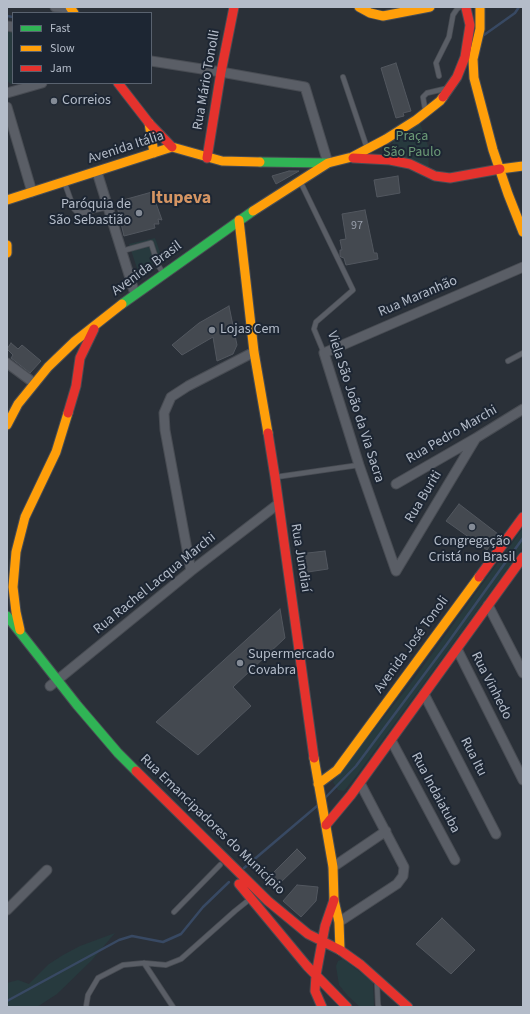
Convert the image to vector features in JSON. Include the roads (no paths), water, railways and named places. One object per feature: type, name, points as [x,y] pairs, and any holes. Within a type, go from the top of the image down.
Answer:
[{"type":"main road","name":"Rua Mário Tonolli","points":[[207,158],[221,72],[234,7]]},
{"type":"main road","points":[[359,7],[370,14],[383,16],[430,7]]},
{"type":"main road","points":[[464,7],[468,11],[475,11],[480,7]]},
{"type":"main road","points":[[464,7],[470,25],[472,39],[474,78],[493,150],[523,232]]},
{"type":"main road","points":[[352,158],[386,139],[440,101],[457,76],[472,39],[480,29],[480,7]]},
{"type":"main road","points":[[457,76],[465,75],[474,78]]},
{"type":"main road","points":[[119,84],[149,123],[172,147]]},
{"type":"main road","points":[[149,123],[154,153]]},
{"type":"main road","points":[[386,139],[384,146],[385,152],[390,160]]},
{"type":"main road","name":"Avenida Itália","points":[[7,200],[172,147],[222,161],[328,163]]},
{"type":"main road","points":[[328,163],[352,158],[390,160],[410,164],[435,176],[450,178],[523,166]]},
{"type":"main road","name":"Avenida Brasil","points":[[7,425],[18,404],[34,383],[75,341],[135,294],[239,220],[328,163]]},
{"type":"main road","name":"Rua Jundiaí","points":[[239,220],[254,352],[275,477],[307,699],[324,794],[334,900],[339,922],[340,950]]},
{"type":"main road","points":[[7,245],[7,253]]},
{"type":"main road","name":"Rua Emancipadores do Município","points":[[21,635],[13,587],[16,552],[25,518],[58,445],[76,386],[80,358],[97,325]]},
{"type":"main road","points":[[57,359],[72,354],[80,358]]},
{"type":"main road","name":"Avenida José Tonoli","points":[[324,794],[337,770],[523,517]]},
{"type":"main road","points":[[326,825],[360,783],[522,560]]},
{"type":"main road","name":"Rua Emancipadores do Município","points":[[7,616],[54,686]]},
{"type":"main road","name":"Rua Emancipadores do Município","points":[[7,629],[54,686],[118,753],[268,901],[308,934],[340,950],[377,979],[408,1007]]},
{"type":"main road","name":"Rua Emancipadores do Município","points":[[90,735],[138,786]]},
{"type":"main road","points":[[324,794],[343,805]]},
{"type":"main road","name":"Rua Emancipadores do Município","points":[[159,807],[237,882],[293,950],[347,1007]]},
{"type":"main road","points":[[251,898],[268,901]]},
{"type":"main road","name":"Rua Jundiaí","points":[[322,1007],[315,991],[316,975],[325,926],[334,900]]},
{"type":"main road","points":[[293,950],[305,946],[310,940],[308,934]]},
{"type":"street","points":[[54,7],[72,10]]},
{"type":"street","points":[[152,61],[305,87],[328,163]]},
{"type":"street","points":[[7,93],[38,84]]},
{"type":"street","points":[[7,107],[32,192]]},
{"type":"street","points":[[97,172],[135,294]]},
{"type":"street","name":"Rua Maranhão","points":[[324,353],[523,267]]},
{"type":"street","points":[[191,571],[165,430],[164,413],[171,397],[188,386],[254,352]]},
{"type":"street","name":"Viela São João da Via Sacra","points":[[324,353],[359,465],[396,571]]},
{"type":"street","points":[[7,363],[34,383]]},
{"type":"street","name":"Rua Pedro Marchi","points":[[396,484],[523,409]]},
{"type":"street","name":"Rua Buriti","points":[[396,571],[476,438]]},
{"type":"street","name":"Rua Rachel Lacqua Marchi","points":[[54,686],[191,571],[278,504]]},
{"type":"street","points":[[488,605],[523,673]]},
{"type":"street","name":"Rua Vinhedo","points":[[457,649],[523,780]]},
{"type":"street","name":"Rua Itu","points":[[424,694],[496,834]]},
{"type":"street","name":"Rua Indaiatuba","points":[[391,740],[455,860]]},
{"type":"street","points":[[339,922],[398,884],[403,876],[404,867],[360,783]]},
{"type":"street","points":[[332,867],[386,831]]},
{"type":"street","points":[[7,910],[47,870]]},
{"type":"lane","points":[[439,76],[436,63],[449,37],[453,15],[457,9],[464,7]]},
{"type":"lane","points":[[343,77],[367,149]]},
{"type":"lane","points":[[425,112],[422,97],[427,93],[448,89]]},
{"type":"lane","name":"Viela São João da Via Sacra","points":[[300,181],[353,290],[316,322],[314,329],[324,353]]},
{"type":"lane","points":[[64,182],[74,209],[77,212],[82,213],[108,207]]},
{"type":"lane","points":[[122,251],[151,243],[158,265],[163,274]]},
{"type":"lane","points":[[508,361],[523,353]]},
{"type":"lane","points":[[275,477],[359,465]]},
{"type":"lane","points":[[174,912],[220,865]]},
{"type":"lane","points":[[86,1007],[88,995],[98,978],[123,965],[144,963],[166,965],[181,959],[251,898]]},
{"type":"lane","points":[[144,963],[173,1007]]},
{"type":"lane","points":[[377,979],[379,1007]]},
{"type":"waterway","points":[[484,35],[515,13],[519,7]]},
{"type":"waterway","points":[[7,16],[12,17]]},
{"type":"waterway","points":[[325,798],[356,766],[447,644],[523,538]]},
{"type":"waterway","points":[[244,868],[317,806]]},
{"type":"waterway","points":[[7,1001],[119,940],[132,936],[163,942],[181,934],[203,907],[229,882]]},
{"type":"place","name":"Correios","points":[[54,101]]},
{"type":"place","name":"Paróquia de São Sebastião","points":[[139,213]]},
{"type":"place","name":"Lojas Cem","points":[[212,330]]},
{"type":"place","name":"Congregação Cristá no Brasil","points":[[472,527]]},
{"type":"place","name":"Supermercado Covabra","points":[[240,663]]},
{"type":"district","name":"Itupeva","points":[[181,199]]},
{"type":"park label","name":"Praça São Paulo","points":[[412,146]]}]
